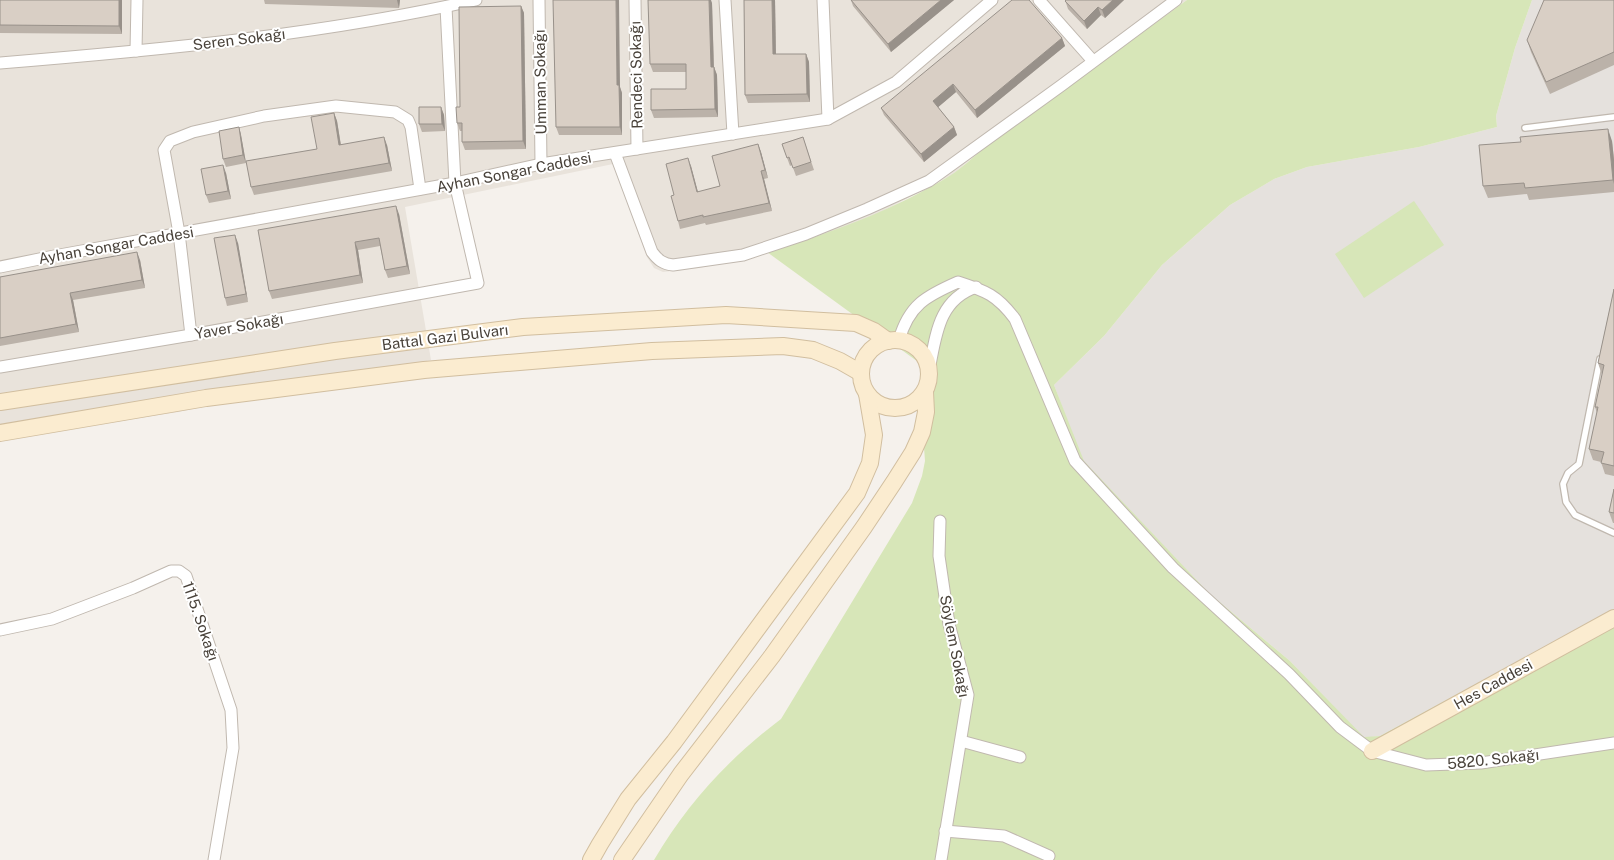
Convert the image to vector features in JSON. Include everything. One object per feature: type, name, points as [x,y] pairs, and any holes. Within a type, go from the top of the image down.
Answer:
[{"type":"street","points":[[136,52],[137,0]]},
{"type":"street","name":"Seren Sokağı","points":[[0,63],[136,52],[348,25],[476,0]]},
{"type":"street","name":"Umman Sokağı","points":[[539,0],[541,164]]},
{"type":"street","name":"Rendeci Sokağı","points":[[635,0],[637,149]]},
{"type":"street","points":[[725,0],[733,134]]},
{"type":"street","points":[[823,0],[828,119]]},
{"type":"street","name":"Ayhan Songar Caddesi","points":[[0,267],[420,190],[541,164],[828,119],[896,82],[992,0]]},
{"type":"street","points":[[1038,0],[1093,62]]},
{"type":"street","points":[[615,152],[652,252],[656,258],[673,265],[743,255],[806,234],[929,181],[1176,0]]},
{"type":"street","points":[[446,7],[455,183]]},
{"type":"street","points":[[191,335],[179,233],[164,150],[170,141],[193,132],[264,116],[336,106],[395,112],[408,120],[411,127],[420,190]]},
{"type":"street","name":"Yaver Sokağı","points":[[0,367],[191,335],[478,282],[455,183]]},
{"type":"street","points":[[893,341],[915,307],[938,291],[958,282],[988,292],[1004,303],[1015,318],[1075,461],[1173,568],[1290,674],[1340,727],[1372,751]]},
{"type":"street","points":[[867,394],[875,402],[885,407],[896,409],[917,401],[925,392],[929,382],[929,370],[943,314],[952,301],[963,292],[976,287]]},
{"type":"street","name":"Battal Gazi Bulvarı","points":[[0,402],[335,351],[523,328],[726,315],[856,323],[893,341]]},
{"type":"street","points":[[591,860],[628,800],[674,742],[857,493],[870,463],[874,435],[867,394],[861,373],[869,352],[877,345],[893,341],[910,343],[926,359],[929,370]]},
{"type":"street","name":"Battal Gazi Bulvarı","points":[[0,433],[206,398],[424,370],[652,351],[783,346],[813,350],[840,361],[861,373]]},
{"type":"street","points":[[622,860],[681,774],[772,656],[899,475],[922,432],[926,412],[925,392]]},
{"type":"street","name":"Söylem Sokağı","points":[[940,521],[939,556],[949,624],[968,695],[941,860]]},
{"type":"street","name":"1115. Sokağı","points":[[0,630],[52,620],[133,588],[170,571],[179,571],[186,576],[231,710],[233,748],[214,860]]},
{"type":"street","name":"Hes Caddesi","points":[[1372,751],[1614,618]]},
{"type":"street","points":[[960,741],[1020,757]]},
{"type":"street","name":"5820. Sokağı","points":[[1372,751],[1426,764],[1481,763],[1614,743]]},
{"type":"street","points":[[945,831],[1004,836],[1050,856]]},
{"type":"lane","points":[[1524,128],[1614,117]]},
{"type":"lane","points":[[1602,348],[1579,464],[1568,473],[1563,484],[1566,502],[1575,515],[1614,533]]},
{"type":"shaded area","points":[[0,0],[1187,0],[983,149],[952,175],[881,212],[842,228],[801,242],[733,261],[699,268],[663,272],[654,268],[647,257],[613,164],[405,207],[431,360],[178,412],[0,440]]},
{"type":"shaded area","points":[[1532,0],[1614,0],[1614,609],[1380,736],[1364,738],[1290,661],[1209,593],[1083,461],[1054,385],[1104,336],[1162,265],[1230,205],[1274,179],[1307,167],[1419,147],[1497,127],[1496,116],[1515,48]]},
{"type":"green space","points":[[1187,0],[1532,0],[1515,48],[1496,116],[1497,127],[1419,147],[1307,167],[1274,179],[1230,205],[1162,265],[1104,336],[1054,385],[1084,461],[1209,593],[1290,661],[1364,737],[1380,736],[1614,609],[1614,860],[654,860],[680,820],[710,783],[744,750],[781,719],[912,503],[922,476],[925,461],[923,434],[932,372],[767,252],[862,220],[929,188],[951,175],[983,149]]},
{"type":"green space","points":[[1414,201],[1444,245],[1364,298],[1335,254]]},
{"type":"building","points":[[0,0],[119,0],[119,26],[0,25]]},
{"type":"building","points":[[553,0],[616,0],[617,85],[619,85],[620,127],[556,127]]},
{"type":"building","points":[[648,0],[709,0],[711,67],[714,67],[715,109],[651,110],[651,89],[686,89],[686,64],[650,64]]},
{"type":"building","points":[[744,0],[772,0],[773,54],[806,54],[807,94],[745,95]]},
{"type":"building","points":[[851,0],[941,0],[888,44]]},
{"type":"building","points":[[1012,0],[1029,0],[1062,38],[975,110],[953,84],[933,101],[954,127],[921,154],[881,108]]},
{"type":"building","points":[[1066,0],[1113,0],[1102,10],[1098,7],[1084,21]]},
{"type":"building","points":[[1544,0],[1614,0],[1614,52],[1546,82],[1527,40]]},
{"type":"building","points":[[521,6],[523,141],[462,142],[462,123],[457,123],[456,107],[460,107],[459,7]]},
{"type":"building","points":[[419,107],[441,107],[442,124],[419,124]]},
{"type":"building","points":[[334,113],[339,145],[384,137],[389,163],[251,187],[246,161],[317,149],[311,117]]},
{"type":"building","points":[[239,127],[243,155],[223,159],[219,131]]},
{"type":"building","points":[[1608,129],[1613,180],[1525,188],[1524,183],[1483,186],[1479,145],[1521,142],[1520,137]]},
{"type":"building","points":[[803,137],[811,162],[793,168],[782,144]]},
{"type":"building","points":[[758,144],[765,170],[761,171],[769,203],[678,221],[671,196],[674,195],[666,164],[688,158],[697,192],[720,186],[712,156]]},
{"type":"building","points":[[223,165],[228,191],[206,195],[201,169]]},
{"type":"building","points":[[396,206],[407,266],[385,270],[379,238],[355,242],[360,275],[269,291],[258,230]]},
{"type":"building","points":[[235,235],[246,294],[225,298],[214,238]]},
{"type":"building","points":[[137,252],[142,280],[70,293],[76,324],[0,338],[0,277]]},
{"type":"building","points":[[1614,289],[1614,466],[1601,463],[1604,452],[1589,449],[1604,365],[1598,363]]},
{"type":"building","points":[[1614,489],[1614,513],[1609,512]]}]
